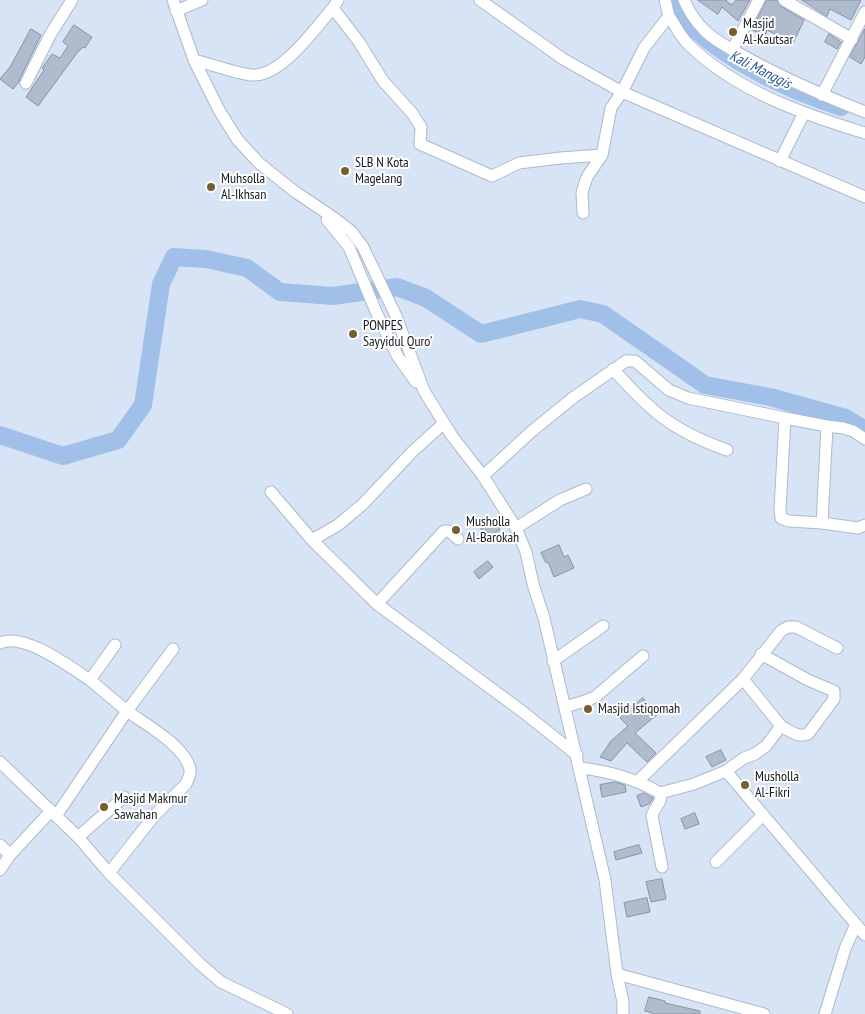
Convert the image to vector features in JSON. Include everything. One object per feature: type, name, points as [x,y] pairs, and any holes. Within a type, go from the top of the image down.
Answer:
[{"type":"street","points":[[26,83],[50,35],[72,0]]},
{"type":"street","points":[[202,0],[174,6],[194,60],[237,139],[259,163],[294,191],[351,231],[363,247],[396,316],[424,391],[443,424],[483,476],[516,528],[526,552],[577,755],[605,880],[617,974],[623,1002],[623,1014]]},
{"type":"street","points":[[480,0],[563,59],[622,92],[865,197]]},
{"type":"street","points":[[665,0],[669,16],[687,43],[711,63],[742,83],[784,105],[865,134]]},
{"type":"street","points":[[684,0],[688,12],[706,32],[732,50],[758,65],[822,95],[865,112]]},
{"type":"street","points":[[732,50],[760,0]]},
{"type":"street","points":[[784,0],[852,39]]},
{"type":"street","points":[[194,60],[251,75],[262,75],[273,70],[291,55],[336,4],[383,81],[412,113],[421,127],[420,144],[492,176],[519,163],[602,155]]},
{"type":"street","points":[[822,95],[865,12]]},
{"type":"street","points":[[583,213],[582,193],[587,177],[602,155],[612,108],[644,48],[669,16]]},
{"type":"street","points":[[780,161],[804,113]]},
{"type":"street","points":[[315,205],[349,247],[377,314],[398,357],[408,373],[424,391]]},
{"type":"street","points":[[483,476],[574,397],[626,361],[635,361],[669,390],[688,398],[843,428],[853,431],[865,439]]},
{"type":"street","points":[[613,369],[638,398],[670,425],[707,443],[727,450]]},
{"type":"street","points":[[785,418],[781,518],[789,521],[858,528],[865,525]]},
{"type":"street","points":[[312,540],[338,525],[363,504],[413,451],[443,424]]},
{"type":"street","points":[[822,523],[827,426]]},
{"type":"street","points":[[516,528],[560,500],[586,490]]},
{"type":"street","points":[[271,492],[312,540],[377,604],[523,712],[577,755]]},
{"type":"street","points":[[377,604],[444,531],[449,531],[458,539]]},
{"type":"street","points":[[553,661],[603,626]]},
{"type":"street","points":[[638,781],[743,679],[780,631],[792,626],[837,648]]},
{"type":"street","points":[[0,642],[12,640],[25,644],[51,655],[90,680],[127,711],[173,744],[189,766],[190,772],[186,784],[154,816],[109,872]]},
{"type":"street","points":[[90,680],[115,645]]},
{"type":"street","points":[[0,870],[10,855],[53,813],[173,649]]},
{"type":"street","points":[[743,679],[781,726],[801,736],[808,734],[834,699],[834,691],[808,680],[762,654]]},
{"type":"street","points":[[565,707],[595,697],[643,656]]},
{"type":"street","points":[[580,768],[607,772],[638,781],[660,792],[694,784],[726,771],[766,746],[781,726]]},
{"type":"street","points":[[0,762],[78,837],[109,872],[200,964],[222,982],[287,1014]]},
{"type":"street","points":[[726,771],[865,935]]},
{"type":"street","points":[[660,792],[660,803],[652,816],[662,868]]},
{"type":"street","points":[[78,837],[124,797]]},
{"type":"street","points":[[716,862],[763,814]]},
{"type":"street","points":[[0,845],[10,855]]},
{"type":"street","points":[[825,1014],[845,949],[856,924]]},
{"type":"street","points":[[617,974],[764,1014]]},
{"type":"building","points":[[698,0],[727,0],[732,5],[736,0],[750,0],[738,21],[722,7],[718,14]]},
{"type":"building","points":[[767,0],[777,0],[780,6],[804,20],[793,43],[767,30],[765,36],[752,30]]},
{"type":"building","points":[[802,0],[861,0],[851,20],[830,9],[827,16]]},
{"type":"building","points":[[74,25],[92,37],[85,48],[83,47],[77,53],[38,106],[26,97],[52,54],[60,58],[68,46],[63,42]]},
{"type":"building","points":[[31,29],[41,35],[18,83],[13,89],[0,79],[10,67]]},
{"type":"building","points":[[865,29],[865,57],[861,64],[850,57]]},
{"type":"building","points":[[829,34],[841,42],[837,49],[825,42]]},
{"type":"building","points":[[494,519],[500,530],[486,538],[480,527]]},
{"type":"building","points":[[559,545],[564,557],[568,555],[574,568],[554,577],[548,562],[546,563],[541,553]]},
{"type":"building","points":[[488,561],[493,567],[479,579],[474,572]]},
{"type":"building","points":[[643,698],[658,714],[635,733],[656,753],[647,762],[627,743],[611,761],[600,757],[611,741],[628,726],[620,718]]},
{"type":"building","points":[[721,750],[726,760],[712,767],[706,757]]},
{"type":"building","points":[[615,782],[625,785],[626,792],[602,797],[600,785]]},
{"type":"building","points":[[644,793],[653,798],[649,804],[641,807],[637,796]]},
{"type":"building","points":[[695,813],[699,824],[685,829],[681,819]]},
{"type":"building","points":[[639,845],[642,853],[616,860],[614,852]]},
{"type":"building","points":[[662,879],[666,899],[651,902],[646,882]]},
{"type":"building","points":[[647,898],[650,912],[627,917],[624,903]]},
{"type":"building","points":[[649,997],[665,1001],[665,1003],[700,1011],[700,1014],[655,1014],[645,1011]]},
{"type":"waterway","name":"Kali Manggis","points":[[672,0],[696,30],[746,66],[783,85],[841,107]]},
{"type":"waterway","points":[[0,435],[63,456],[118,440],[143,405],[161,284],[174,257],[206,259],[247,268],[280,292],[333,296],[397,287],[426,298],[481,334],[580,309],[603,314],[705,385],[770,397],[846,418],[865,430]]},
{"type":"place","name":"Masjid Al-Kautsar","points":[[733,32]]},
{"type":"place","name":"SLB N Kota Magelang","points":[[345,171]]},
{"type":"place","name":"Muhsolla Al-Ikhsan","points":[[211,187]]},
{"type":"place","name":"PONPES Sayyidul Quro'","points":[[353,334]]},
{"type":"place","name":"Musholla Al-Barokah","points":[[456,530]]},
{"type":"place","name":"Masjid Istiqomah","points":[[588,709]]},
{"type":"place","name":"Musholla Al-Fikri","points":[[745,785]]},
{"type":"place","name":"Masjid Makmur Sawahan","points":[[104,807]]}]
